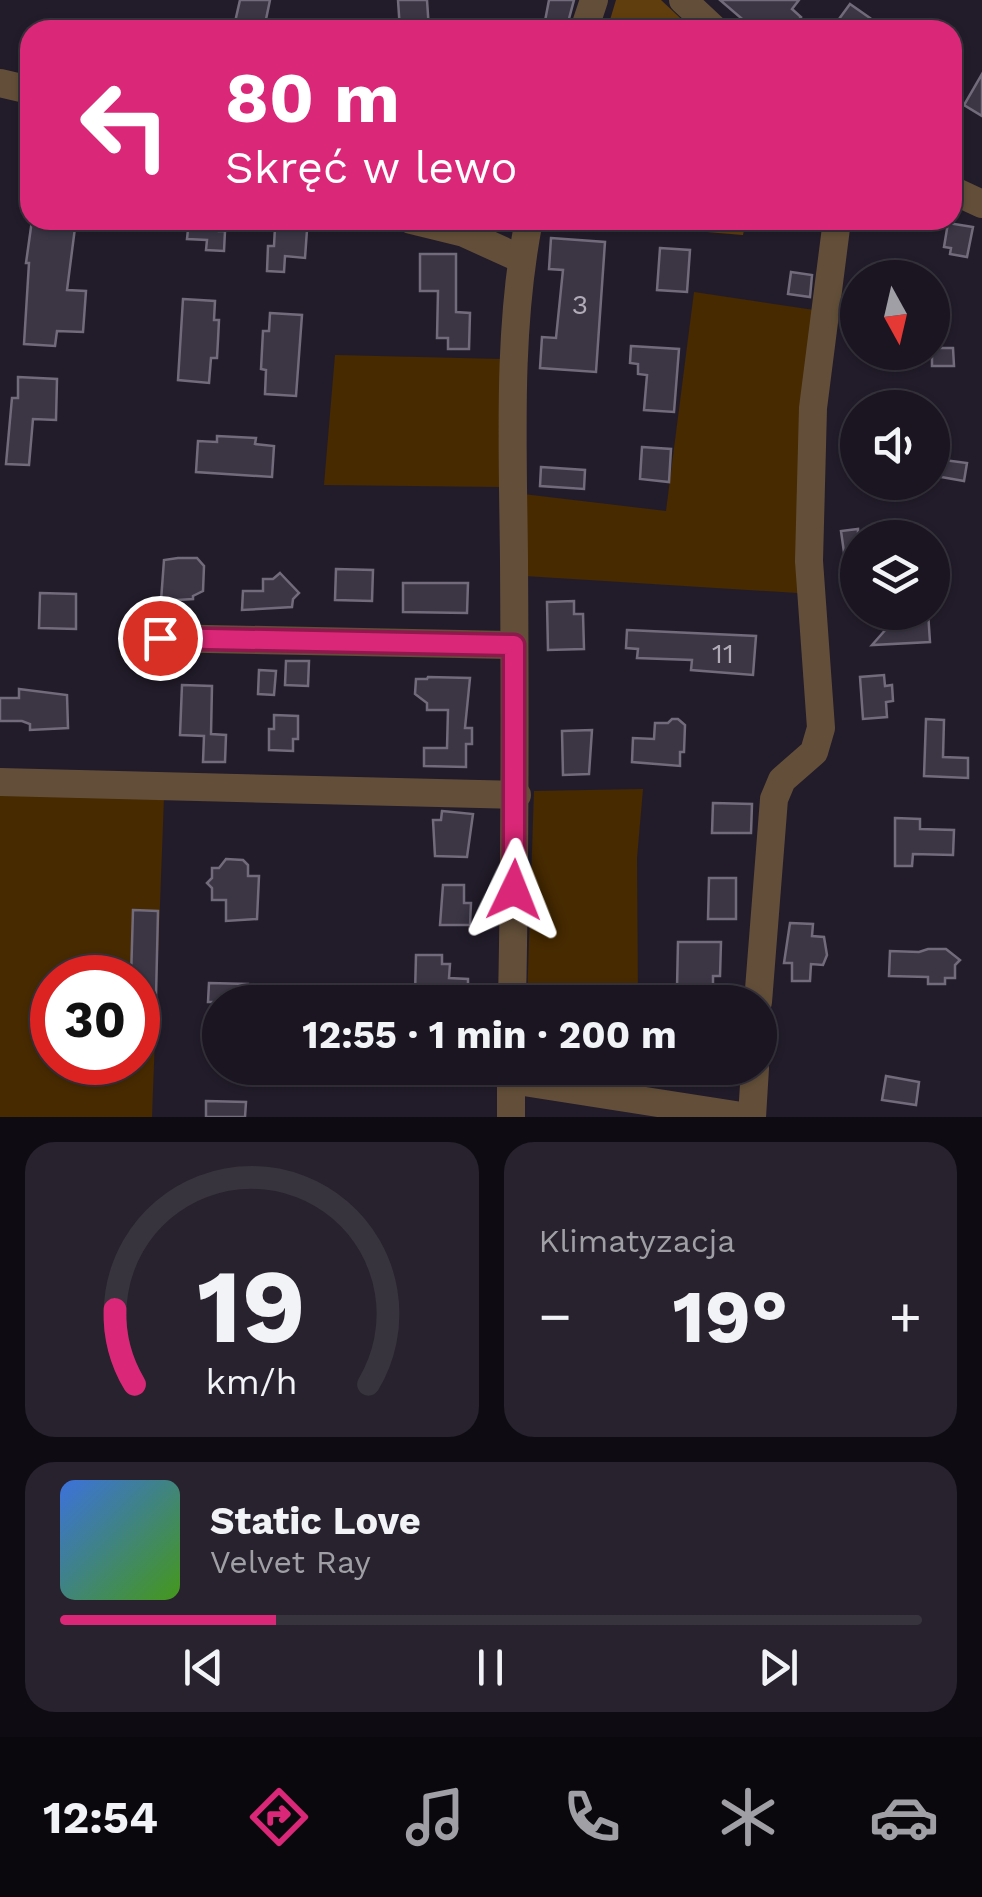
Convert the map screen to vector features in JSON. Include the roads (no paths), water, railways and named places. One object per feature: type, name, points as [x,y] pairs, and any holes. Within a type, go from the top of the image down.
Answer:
[{"type":"street","points":[[684,0],[705,20]]},
{"type":"street","points":[[452,230],[521,259]]},
{"type":"street","points":[[512,985],[517,795],[514,435],[521,259],[527,230]]},
{"type":"street","points":[[759,985],[774,799],[782,780],[814,752],[821,728],[809,561],[812,465],[816,388],[837,230]]},
{"type":"street","points":[[160,638],[514,645]]},
{"type":"street","points":[[0,782],[517,795]]},
{"type":"street","points":[[511,1085],[511,1117]]},
{"type":"street","points":[[572,1085],[750,1117],[753,1085]]}]
